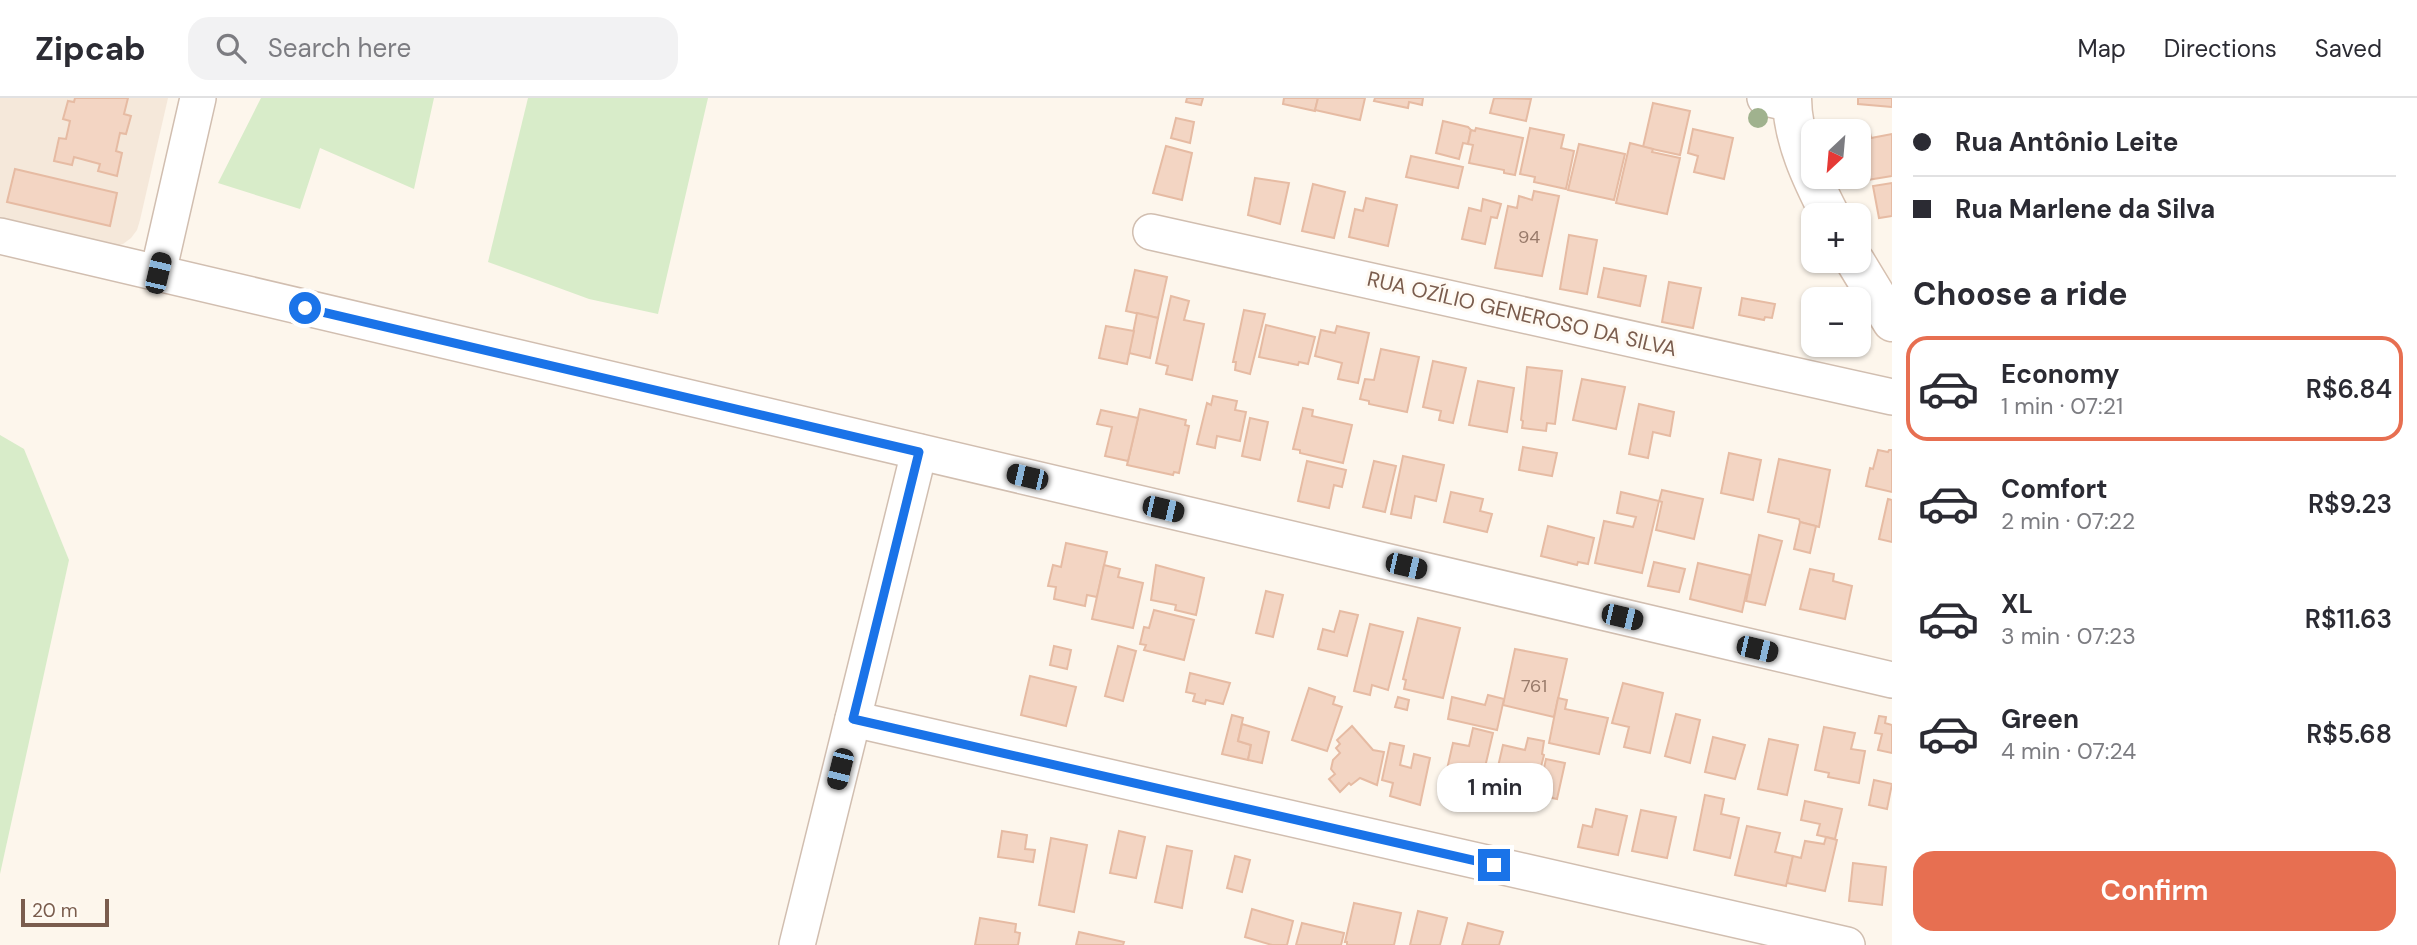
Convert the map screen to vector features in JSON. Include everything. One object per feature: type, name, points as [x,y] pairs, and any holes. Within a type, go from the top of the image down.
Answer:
[{"type":"street","points":[[158,273],[198,98]]},
{"type":"street","points":[[1783,100],[1824,203]]},
{"type":"street","name":"RUA OZÍLIO GENEROSO DA SILVA","points":[[1151,232],[1892,397]]},
{"type":"street","points":[[0,236],[1892,680]]},
{"type":"street","points":[[1862,273],[1892,322]]},
{"type":"street","points":[[797,945],[919,452]]},
{"type":"street","points":[[853,719],[1847,945]]},
{"type":"shaded area","points":[[0,98],[168,98],[140,220],[131,238],[113,247],[0,221]]},
{"type":"green space","points":[[261,98],[434,98],[414,189],[320,148],[300,209],[218,183]]},
{"type":"green space","points":[[528,98],[708,98],[658,314],[589,299],[488,262]]},
{"type":"green space","points":[[0,435],[24,449],[69,560],[0,874]]},
{"type":"building","points":[[75,98],[128,98],[124,114],[131,116],[126,134],[120,133],[116,151],[122,153],[117,176],[98,171],[100,164],[74,157],[72,165],[54,161],[59,138],[66,139],[70,121],[63,119],[68,101],[74,102]]},
{"type":"building","points":[[1187,98],[1203,98],[1201,105],[1186,102]]},
{"type":"building","points":[[1284,98],[1318,98],[1315,111],[1283,104]]},
{"type":"building","points":[[1318,98],[1365,98],[1360,120],[1315,110]]},
{"type":"building","points":[[1375,98],[1423,98],[1422,105],[1409,102],[1408,108],[1374,101]]},
{"type":"building","points":[[1494,98],[1531,99],[1526,121],[1490,113]]},
{"type":"building","points":[[1858,98],[1892,98],[1892,107],[1858,104]]},
{"type":"building","points":[[1653,103],[1690,111],[1680,155],[1643,147]]},
{"type":"building","points":[[1176,118],[1194,122],[1190,143],[1171,138]]},
{"type":"building","points":[[1443,121],[1471,130],[1468,144],[1463,143],[1459,159],[1436,153]]},
{"type":"building","points":[[1476,128],[1523,138],[1515,175],[1469,163],[1473,145],[1468,144],[1471,130],[1475,131]]},
{"type":"building","points":[[1530,128],[1564,135],[1561,148],[1574,151],[1566,189],[1534,182],[1535,177],[1520,174]]},
{"type":"building","points":[[1693,129],[1733,138],[1724,179],[1694,172],[1698,156],[1688,153]]},
{"type":"building","points":[[1892,134],[1892,176],[1871,179],[1871,138]]},
{"type":"building","points":[[1630,143],[1653,149],[1652,152],[1680,158],[1667,214],[1616,203]]},
{"type":"building","points":[[1579,144],[1625,154],[1614,200],[1568,190]]},
{"type":"building","points":[[1166,146],[1192,153],[1182,200],[1153,193]]},
{"type":"building","points":[[1411,156],[1463,167],[1458,188],[1406,177]]},
{"type":"building","points":[[15,169],[117,193],[110,226],[7,202]]},
{"type":"building","points":[[1255,178],[1289,183],[1280,224],[1248,215]]},
{"type":"building","points":[[1892,183],[1892,216],[1879,218],[1873,186]]},
{"type":"building","points":[[1313,184],[1345,192],[1334,238],[1302,231]]},
{"type":"building","points":[[1534,191],[1559,196],[1542,276],[1495,268],[1508,206],[1517,208],[1519,196],[1532,200]]},
{"type":"building","points":[[1366,198],[1397,205],[1388,246],[1349,237],[1355,209],[1363,211]]},
{"type":"building","points":[[1483,199],[1501,204],[1497,218],[1491,217],[1485,244],[1462,239],[1469,208],[1481,211]]},
{"type":"building","points":[[1569,235],[1597,240],[1587,294],[1560,289]]},
{"type":"building","points":[[1604,268],[1646,276],[1640,306],[1598,297]]},
{"type":"building","points":[[1135,270],[1167,277],[1158,318],[1126,311]]},
{"type":"building","points":[[1669,282],[1701,288],[1693,328],[1662,322]]},
{"type":"building","points":[[1171,296],[1189,301],[1184,320],[1204,324],[1192,380],[1166,374],[1168,366],[1156,363]]},
{"type":"building","points":[[1742,298],[1775,304],[1772,318],[1765,317],[1764,320],[1739,315]]},
{"type":"building","points":[[1244,310],[1265,314],[1250,374],[1235,370],[1236,362],[1233,362]]},
{"type":"building","points":[[1137,313],[1158,318],[1150,358],[1129,353]]},
{"type":"building","points":[[1266,325],[1315,337],[1308,364],[1299,362],[1298,365],[1259,357]]},
{"type":"building","points":[[1106,326],[1134,331],[1127,364],[1099,358]]},
{"type":"building","points":[[1337,326],[1369,333],[1358,383],[1338,379],[1342,363],[1315,356],[1321,330],[1335,333]]},
{"type":"building","points":[[1381,349],[1419,357],[1407,412],[1369,404],[1369,401],[1360,399],[1365,379],[1374,380]]},
{"type":"building","points":[[1433,361],[1466,368],[1453,423],[1439,420],[1441,411],[1423,407]]},
{"type":"building","points":[[1527,367],[1562,371],[1555,424],[1547,423],[1546,431],[1522,428]]},
{"type":"building","points":[[1582,379],[1625,387],[1616,429],[1573,420]]},
{"type":"building","points":[[1478,381],[1514,388],[1507,432],[1469,425]]},
{"type":"building","points":[[1213,396],[1237,401],[1235,410],[1246,412],[1240,441],[1217,436],[1215,448],[1197,444],[1207,403],[1211,405]]},
{"type":"building","points":[[1639,404],[1674,412],[1670,436],[1653,432],[1648,458],[1629,454]]},
{"type":"building","points":[[1303,408],[1313,410],[1312,416],[1352,425],[1343,463],[1293,449]]},
{"type":"building","points":[[1140,409],[1186,420],[1185,425],[1189,426],[1179,473],[1174,472],[1173,475],[1127,465]]},
{"type":"building","points":[[1101,410],[1138,418],[1128,461],[1105,456],[1112,427],[1097,424]]},
{"type":"building","points":[[1250,418],[1268,422],[1260,460],[1242,456]]},
{"type":"building","points":[[1523,447],[1557,453],[1552,476],[1519,470]]},
{"type":"building","points":[[1878,450],[1892,450],[1892,492],[1866,486]]},
{"type":"building","points":[[1729,453],[1761,460],[1753,500],[1721,493]]},
{"type":"building","points":[[1403,456],[1444,465],[1436,501],[1415,496],[1411,518],[1391,514]]},
{"type":"building","points":[[1779,459],[1830,470],[1819,527],[1768,512]]},
{"type":"building","points":[[1307,461],[1346,470],[1342,487],[1334,485],[1329,508],[1298,501]]},
{"type":"building","points":[[1374,461],[1396,466],[1385,512],[1363,507]]},
{"type":"building","points":[[1662,490],[1703,499],[1694,539],[1656,530]]},
{"type":"building","points":[[1451,492],[1483,499],[1480,511],[1492,514],[1487,532],[1444,522]]},
{"type":"building","points":[[1621,492],[1659,501],[1642,573],[1595,563],[1604,521],[1633,527],[1636,517],[1617,513]]},
{"type":"building","points":[[1888,499],[1892,500],[1892,542],[1879,539]]},
{"type":"building","points":[[1800,522],[1816,526],[1810,553],[1794,549]]},
{"type":"building","points":[[1548,526],[1594,538],[1588,564],[1578,562],[1577,565],[1541,556]]},
{"type":"building","points":[[1759,535],[1782,541],[1765,605],[1746,601]]},
{"type":"building","points":[[1066,543],[1107,552],[1097,597],[1087,595],[1085,606],[1054,599],[1056,587],[1048,586],[1053,565],[1061,567]]},
{"type":"building","points":[[1654,562],[1685,569],[1679,592],[1648,586]]},
{"type":"building","points":[[1698,563],[1750,575],[1742,612],[1690,599]]},
{"type":"building","points":[[1104,565],[1120,569],[1118,577],[1143,583],[1133,628],[1092,619]]},
{"type":"building","points":[[1156,565],[1204,578],[1196,615],[1175,610],[1176,605],[1151,600]]},
{"type":"building","points":[[1810,569],[1834,574],[1833,581],[1852,586],[1845,619],[1800,609]]},
{"type":"building","points":[[1266,591],[1283,595],[1273,637],[1256,633]]},
{"type":"building","points":[[1154,610],[1194,620],[1184,660],[1144,650],[1146,645],[1140,644],[1144,627],[1149,628]]},
{"type":"building","points":[[1340,611],[1358,615],[1347,656],[1318,649],[1323,629],[1334,632]]},
{"type":"building","points":[[1418,618],[1460,628],[1443,698],[1404,689],[1406,680],[1403,679]]},
{"type":"building","points":[[1370,624],[1403,632],[1388,690],[1372,685],[1370,695],[1354,691]]},
{"type":"building","points":[[1054,646],[1071,650],[1067,669],[1050,665]]},
{"type":"building","points":[[1118,646],[1136,651],[1123,701],[1105,696]]},
{"type":"building","points":[[1515,649],[1567,659],[1554,717],[1503,705]]},
{"type":"building","points":[[1190,673],[1230,683],[1223,704],[1206,700],[1205,704],[1193,701],[1195,694],[1186,692]]},
{"type":"building","points":[[1030,676],[1076,687],[1066,726],[1021,715]]},
{"type":"building","points":[[1623,683],[1663,693],[1650,753],[1624,747],[1629,727],[1612,723]]},
{"type":"building","points":[[1309,688],[1335,697],[1333,704],[1342,707],[1327,751],[1292,740]]},
{"type":"building","points":[[1488,695],[1504,699],[1497,730],[1448,719],[1452,697],[1485,705]]},
{"type":"building","points":[[1398,697],[1409,700],[1407,710],[1395,707]]},
{"type":"building","points":[[1558,698],[1567,700],[1565,709],[1608,718],[1599,754],[1549,743]]},
{"type":"building","points":[[1676,714],[1700,720],[1690,763],[1665,756]]},
{"type":"building","points":[[1232,715],[1243,718],[1238,741],[1251,745],[1248,760],[1222,754]]},
{"type":"building","points":[[1879,716],[1886,717],[1885,723],[1892,725],[1892,753],[1878,750],[1882,734],[1875,733]]},
{"type":"building","points":[[1242,724],[1269,732],[1262,763],[1248,760],[1251,745],[1238,741]]},
{"type":"building","points":[[1352,726],[1373,750],[1384,752],[1377,785],[1360,778],[1351,785],[1349,783],[1340,792],[1329,779],[1335,774],[1331,769],[1333,760],[1340,753],[1336,748],[1340,744],[1337,740]]},
{"type":"building","points":[[1824,727],[1855,733],[1851,749],[1865,751],[1859,783],[1828,777],[1829,773],[1815,770]]},
{"type":"building","points":[[1473,728],[1493,733],[1479,793],[1458,787],[1460,781],[1445,778],[1453,743],[1469,746]]},
{"type":"building","points":[[1713,737],[1745,745],[1735,779],[1705,772]]},
{"type":"building","points":[[1528,738],[1544,741],[1544,755],[1534,794],[1494,784],[1503,745],[1525,750]]},
{"type":"building","points":[[1769,739],[1798,745],[1787,795],[1758,789]]},
{"type":"building","points":[[1390,743],[1404,746],[1400,765],[1411,768],[1414,754],[1430,758],[1420,805],[1390,796],[1393,783],[1382,780]]},
{"type":"building","points":[[1546,759],[1565,763],[1557,799],[1538,795]]},
{"type":"building","points":[[1874,780],[1892,784],[1887,809],[1869,805]]},
{"type":"building","points":[[1705,795],[1724,799],[1721,814],[1739,818],[1730,858],[1694,850]]},
{"type":"building","points":[[1805,801],[1842,809],[1835,839],[1817,835],[1820,824],[1801,820]]},
{"type":"building","points":[[1596,809],[1627,816],[1618,855],[1578,847],[1583,825],[1592,827]]},
{"type":"building","points":[[1641,810],[1676,817],[1667,858],[1632,851]]},
{"type":"building","points":[[1747,826],[1780,833],[1775,852],[1793,856],[1786,886],[1735,875]]},
{"type":"building","points":[[1002,831],[1027,835],[1025,849],[1035,850],[1033,862],[998,857]]},
{"type":"building","points":[[1119,831],[1145,837],[1136,878],[1110,873]]},
{"type":"building","points":[[1826,837],[1837,840],[1825,891],[1787,883],[1793,856],[1801,858],[1805,841],[1824,844]]},
{"type":"building","points":[[1051,838],[1087,845],[1074,912],[1039,905]]},
{"type":"building","points":[[1167,846],[1192,851],[1182,908],[1155,902]]},
{"type":"building","points":[[1235,856],[1250,860],[1242,892],[1227,888]]},
{"type":"building","points":[[1853,863],[1886,867],[1882,905],[1849,901]]},
{"type":"building","points":[[1354,903],[1401,913],[1394,945],[1347,945],[1345,942]]},
{"type":"building","points":[[1252,909],[1293,921],[1287,945],[1272,945],[1245,937]]},
{"type":"building","points":[[1418,911],[1447,918],[1440,945],[1410,945]]},
{"type":"building","points":[[980,918],[1016,924],[1015,932],[1020,933],[1018,945],[975,945]]},
{"type":"building","points":[[1302,923],[1344,933],[1341,945],[1296,945]]},
{"type":"building","points":[[1468,923],[1503,932],[1499,945],[1462,945]]},
{"type":"building","points":[[1079,932],[1124,942],[1123,945],[1076,945]]},
{"type":"route","points":[[305,308],[919,452],[853,719],[1494,865]]}]
